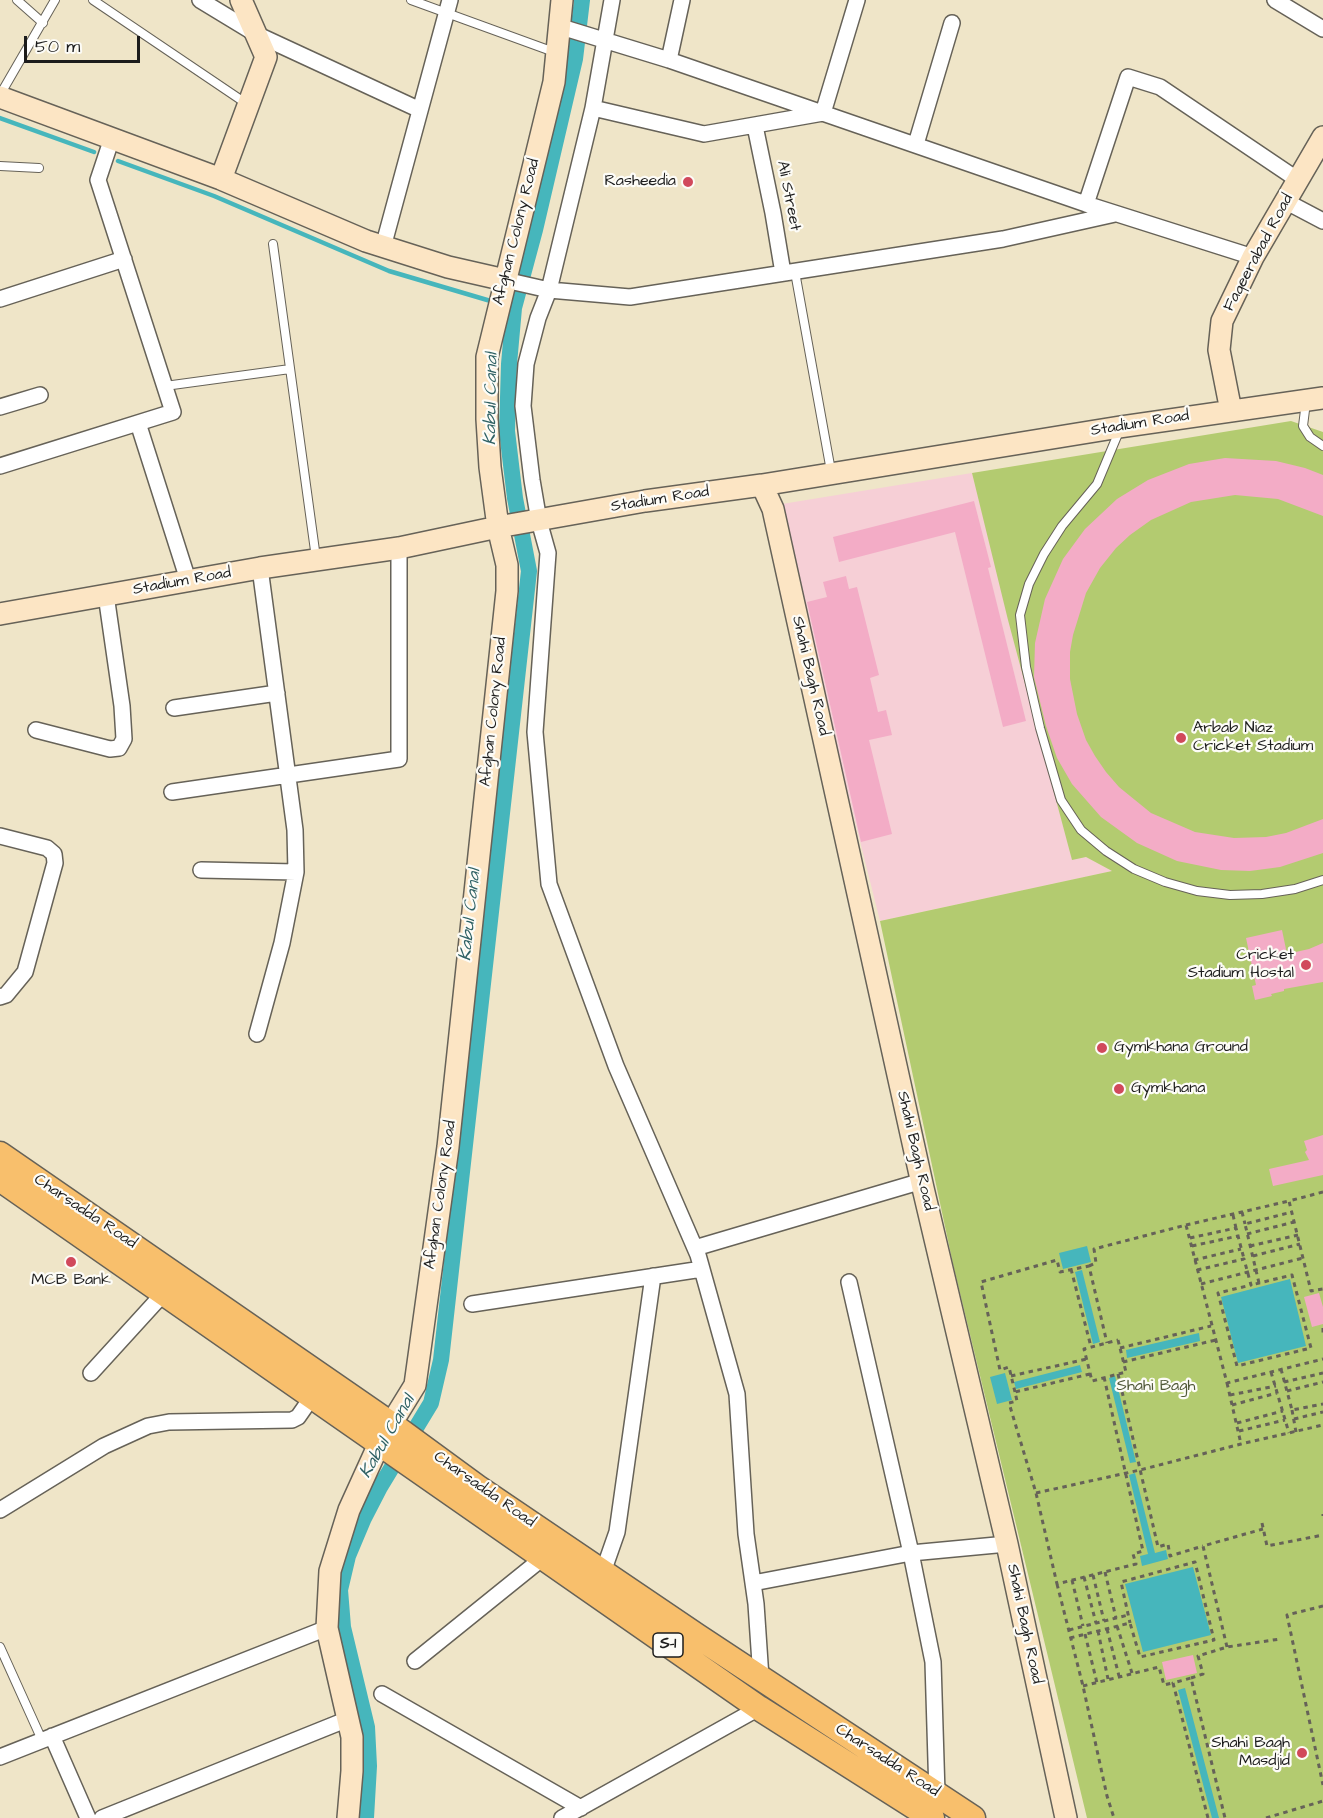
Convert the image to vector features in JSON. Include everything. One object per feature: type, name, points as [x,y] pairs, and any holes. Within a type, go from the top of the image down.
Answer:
[{"type":"main road","points":[[221,179],[266,57],[242,0]]},
{"type":"main road","name":"Afghan Colony Road","points":[[397,1428],[415,1385],[448,1147],[507,591],[507,565],[487,419],[487,357],[497,311],[508,282],[554,82],[562,0]]},
{"type":"main road","points":[[0,96],[221,179],[383,247],[508,282]]},
{"type":"main road","name":"Faqeerabad Road","points":[[1231,411],[1219,350],[1222,321],[1253,257],[1323,137]]},
{"type":"main road","name":"Stadium Road","points":[[1,610],[399,548],[645,501],[762,485],[1120,427],[1318,398]]},
{"type":"main road","name":"Shahi Bagh Road","points":[[762,485],[773,509],[922,1181],[1007,1544],[1066,1818]]},
{"type":"main road","name":"Charsadda Road","points":[[0,1154],[397,1428],[400,1453],[544,1557],[759,1708],[932,1818]]},
{"type":"main road","name":"Charsadda Road","points":[[0,1179],[312,1397],[400,1453],[603,1572],[973,1818]]},
{"type":"main road","points":[[348,1818],[352,1737],[327,1628],[330,1571],[349,1510],[400,1453]]},
{"type":"street","points":[[200,0],[256,33],[420,110]]},
{"type":"street","points":[[612,0],[602,38],[593,108],[526,364],[523,406],[539,521],[548,553],[535,732],[549,884],[616,1066],[695,1248],[737,1394],[746,1534],[761,1678]]},
{"type":"street","points":[[669,60],[682,0]]},
{"type":"street","points":[[823,113],[857,0]]},
{"type":"street","points":[[1275,0],[1323,29]]},
{"type":"street","points":[[383,247],[448,7]]},
{"type":"street","points":[[916,144],[952,23]]},
{"type":"street","points":[[560,26],[669,60],[1086,204],[1253,257]]},
{"type":"street","points":[[1086,204],[1128,77],[1160,87],[1298,180]]},
{"type":"street","points":[[593,108],[704,134],[823,113]]},
{"type":"street","name":"Ali Street","points":[[755,126],[773,213],[789,273]]},
{"type":"street","points":[[0,466],[173,412],[98,180],[112,138]]},
{"type":"street","points":[[1285,201],[1323,221]]},
{"type":"street","points":[[508,282],[544,290],[630,297],[1003,239],[1118,213]]},
{"type":"street","points":[[0,298],[124,259]]},
{"type":"street","points":[[0,407],[40,395]]},
{"type":"street","points":[[138,423],[188,580]]},
{"type":"street","points":[[172,792],[399,759],[399,548]]},
{"type":"street","points":[[257,1034],[282,943],[296,872],[295,830],[260,568]]},
{"type":"street","points":[[36,730],[110,748],[119,748],[124,739],[122,706],[106,594]]},
{"type":"street","points":[[174,708],[277,693]]},
{"type":"street","points":[[0,836],[47,848],[54,854],[55,862],[25,972],[6,995],[0,997]]},
{"type":"street","points":[[201,870],[296,872]]},
{"type":"street","points":[[695,1248],[922,1181]]},
{"type":"street","points":[[472,1304],[702,1269]]},
{"type":"street","points":[[603,1572],[617,1532],[653,1276]]},
{"type":"street","points":[[849,1282],[911,1553],[933,1662],[937,1794]]},
{"type":"street","points":[[91,1372],[164,1294]]},
{"type":"street","points":[[0,1509],[104,1446],[148,1426],[169,1422],[292,1420],[298,1418],[312,1397]]},
{"type":"street","points":[[753,1584],[911,1553],[1007,1544]]},
{"type":"street","points":[[415,1661],[544,1557]]},
{"type":"street","points":[[1,1755],[327,1628]]},
{"type":"street","points":[[382,1694],[581,1808]]},
{"type":"street","points":[[562,1818],[759,1708]]},
{"type":"street","points":[[102,1818],[348,1719]]},
{"type":"street","points":[[47,1738],[88,1818]]},
{"type":"lane","points":[[17,0],[43,23]]},
{"type":"lane","points":[[0,96],[55,0]]},
{"type":"lane","points":[[93,0],[248,105]]},
{"type":"lane","points":[[411,0],[448,7],[556,53]]},
{"type":"lane","points":[[0,166],[39,168]]},
{"type":"lane","points":[[273,244],[316,560]]},
{"type":"lane","points":[[789,273],[831,473]]},
{"type":"lane","points":[[165,386],[290,369]]},
{"type":"lane","points":[[1318,398],[1303,426],[1310,437],[1323,446]]},
{"type":"lane","points":[[1120,427],[1097,484],[1062,526],[1044,554],[1029,584],[1020,615],[1026,667],[1040,728],[1061,800],[1081,830],[1106,851],[1134,869],[1165,882],[1197,891],[1240,895],[1295,889],[1323,880]]},
{"type":"lane","points":[[0,1647],[47,1738]]},
{"type":"path","points":[[1114,1818],[1036,1492],[1009,1403],[1017,1401],[1009,1367],[1000,1370],[981,1282],[1057,1260],[1060,1272],[1089,1266],[1096,1263],[1094,1249],[1323,1192]]},
{"type":"path","points":[[1289,1201],[1311,1292],[1323,1288]]},
{"type":"path","points":[[1242,1212],[1259,1283]]},
{"type":"path","points":[[1245,1224],[1292,1212]]},
{"type":"path","points":[[1232,1214],[1251,1285]]},
{"type":"path","points":[[1247,1234],[1294,1222]]},
{"type":"path","points":[[1186,1225],[1241,1444]]},
{"type":"path","points":[[1190,1239],[1236,1228]]},
{"type":"path","points":[[1250,1246],[1298,1235]]},
{"type":"path","points":[[1192,1246],[1238,1236]]},
{"type":"path","points":[[1253,1256],[1300,1244]]},
{"type":"path","points":[[1194,1260],[1241,1249]]},
{"type":"path","points":[[1197,1270],[1244,1258]]},
{"type":"path","points":[[1201,1284],[1303,1258]]},
{"type":"path","points":[[1089,1266],[1107,1343]]},
{"type":"path","points":[[1071,1269],[1091,1347]]},
{"type":"path","points":[[1292,1275],[1311,1348],[1237,1366],[1218,1293],[1251,1285],[1292,1275]]},
{"type":"path","points":[[1120,1348],[1212,1326]]},
{"type":"path","points":[[1323,1328],[1323,1333]]},
{"type":"path","points":[[1118,1340],[1126,1372],[1092,1381],[1084,1349],[1107,1343],[1118,1340]]},
{"type":"path","points":[[1123,1362],[1216,1340]]},
{"type":"path","points":[[1011,1376],[1086,1359]]},
{"type":"path","points":[[1227,1383],[1323,1359]]},
{"type":"path","points":[[1281,1369],[1296,1432]]},
{"type":"path","points":[[1271,1371],[1289,1433]]},
{"type":"path","points":[[1284,1382],[1323,1373]]},
{"type":"path","points":[[1015,1392],[1090,1374]]},
{"type":"path","points":[[1118,1374],[1158,1547],[1168,1544],[1170,1556],[1263,1529]]},
{"type":"path","points":[[1057,1584],[1136,1564],[1133,1554],[1143,1551],[1104,1377]]},
{"type":"path","points":[[1287,1391],[1323,1382]]},
{"type":"path","points":[[1230,1396],[1276,1386]]},
{"type":"path","points":[[1232,1405],[1277,1393]]},
{"type":"path","points":[[1292,1410],[1323,1404]]},
{"type":"path","points":[[1237,1423],[1283,1411]]},
{"type":"path","points":[[1294,1419],[1323,1412]]},
{"type":"path","points":[[1239,1431],[1286,1420]]},
{"type":"path","points":[[1036,1492],[1140,1470],[1323,1425]]},
{"type":"path","points":[[1262,1523],[1268,1546],[1323,1535]]},
{"type":"path","points":[[1203,1546],[1227,1647]]},
{"type":"path","points":[[1195,1562],[1214,1640],[1140,1657],[1130,1623],[1121,1582],[1195,1562]]},
{"type":"path","points":[[1105,1572],[1116,1618]]},
{"type":"path","points":[[1093,1575],[1104,1621]]},
{"type":"path","points":[[1084,1577],[1096,1623]]},
{"type":"path","points":[[1072,1580],[1083,1626]]},
{"type":"path","points":[[1323,1606],[1287,1615],[1323,1785]]},
{"type":"path","points":[[1069,1630],[1129,1615]]},
{"type":"path","points":[[1071,1638],[1130,1623]]},
{"type":"path","points":[[1117,1626],[1132,1674]]},
{"type":"path","points":[[1107,1629],[1120,1677]]},
{"type":"path","points":[[1098,1631],[1108,1680]]},
{"type":"path","points":[[1085,1634],[1097,1683]]},
{"type":"path","points":[[1083,1686],[1159,1667],[1164,1685],[1173,1683],[1203,1674],[1198,1656],[1227,1647],[1280,1638]]},
{"type":"path","points":[[1191,1678],[1225,1818]]},
{"type":"path","points":[[1173,1683],[1208,1818]]},
{"type":"path","points":[[1266,1818],[1323,1801]]},
{"type":"shaded area","points":[[972,473],[1072,859],[1086,857],[1113,871],[880,921],[776,505]]},
{"type":"green space","name":"Shahi Bagh","points":[[1291,421],[1323,432],[1323,1818],[1087,1818],[953,1264],[880,921],[1112,871],[1086,857],[1072,860],[1008,620],[972,473]]},
{"type":"water","points":[[1087,1246],[1091,1262],[1063,1269],[1059,1253]]},
{"type":"water","points":[[1082,1270],[1100,1342],[1093,1344],[1075,1272]]},
{"type":"water","points":[[1290,1279],[1306,1346],[1238,1363],[1221,1297]]},
{"type":"water","points":[[1199,1333],[1200,1341],[1127,1358],[1126,1350]]},
{"type":"water","points":[[1080,1365],[1082,1372],[1016,1389],[1014,1382]]},
{"type":"water","points":[[1005,1373],[1012,1400],[997,1404],[990,1377]]},
{"type":"water","points":[[1115,1376],[1136,1462],[1130,1463],[1109,1378]]},
{"type":"water","points":[[1135,1473],[1155,1553],[1166,1550],[1168,1559],[1142,1566],[1140,1556],[1148,1554],[1129,1475]]},
{"type":"water","points":[[1193,1567],[1211,1635],[1143,1652],[1125,1584]]},
{"type":"water","points":[[1185,1688],[1219,1818],[1212,1818],[1178,1690]]},
{"type":"building","points":[[1225,458],[1276,461],[1323,475],[1323,516],[1278,499],[1235,495],[1191,502],[1151,520],[1116,548],[1100,568],[1086,593],[1073,635],[1070,652],[1070,679],[1077,714],[1086,740],[1095,756],[1119,787],[1151,813],[1195,832],[1234,838],[1266,837],[1286,833],[1323,819],[1323,853],[1280,867],[1250,871],[1221,870],[1177,861],[1137,843],[1101,817],[1072,784],[1057,758],[1046,726],[1034,677],[1035,643],[1045,599],[1063,559],[1085,529],[1117,499],[1148,480],[1189,464]]},
{"type":"building","points":[[974,501],[1026,721],[1003,727],[955,532],[839,562],[833,537]]},
{"type":"building","points":[[846,576],[849,589],[857,587],[879,675],[870,678],[878,712],[886,710],[892,735],[869,740],[892,834],[861,842],[807,602],[827,597],[823,582]]},
{"type":"building","name":"Cricket Stadium Hostal","points":[[1282,930],[1287,954],[1323,943],[1323,982],[1284,989],[1284,991],[1271,994],[1272,996],[1255,1000],[1252,986],[1256,985],[1246,938]]},
{"type":"building","points":[[1323,1135],[1323,1175],[1273,1186],[1269,1169],[1309,1160],[1305,1152],[1307,1150],[1304,1141]]},
{"type":"building","points":[[1319,1293],[1323,1307],[1323,1324],[1312,1327],[1304,1297]]},
{"type":"building","points":[[1193,1655],[1197,1673],[1166,1680],[1162,1662]]},
{"type":"waterway","name":"Kabul Canal","points":[[366,1818],[369,1766],[367,1727],[343,1627],[340,1590],[348,1556],[364,1518],[431,1403],[441,1360],[529,571],[515,498],[507,431],[509,364],[514,308],[535,230],[575,59],[582,0]]},
{"type":"waterway","points":[[0,118],[94,152]]},
{"type":"waterway","points":[[118,161],[214,196],[389,271],[494,302]]},
{"type":"place","name":"Rasheedia","points":[[688,182]]},
{"type":"place","name":"Arbab Niaz Cricket Stadium","points":[[1181,738]]},
{"type":"place","name":"Cricket Stadium Hostal","points":[[1306,965]]},
{"type":"place","name":"Gymkhana Ground","points":[[1102,1048]]},
{"type":"place","name":"Gymkhana","points":[[1119,1089]]},
{"type":"place","name":"MCB Bank","points":[[71,1262]]},
{"type":"place","name":"Shahi Bagh Masdjid","points":[[1302,1753]]}]
